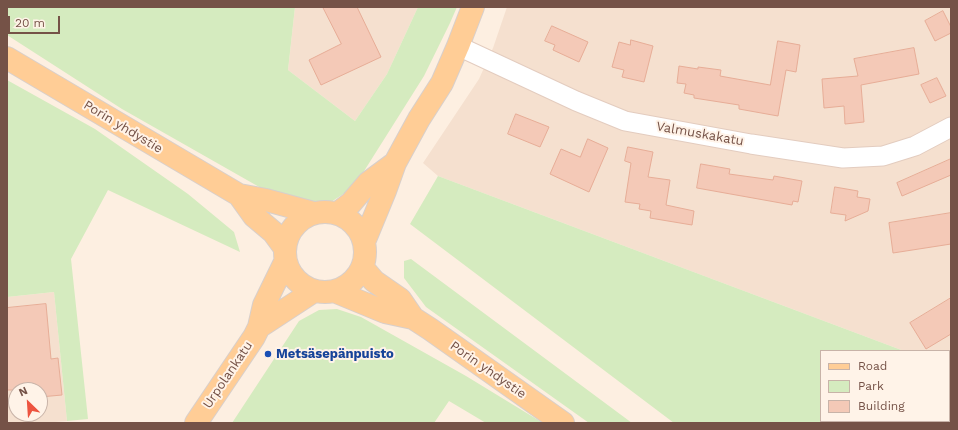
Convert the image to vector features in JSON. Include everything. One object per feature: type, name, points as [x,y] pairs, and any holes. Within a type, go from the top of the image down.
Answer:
[{"type":"main road","points":[[364,242],[395,163],[419,119],[442,83],[473,7]]},
{"type":"main road","name":"Porin yhdystie","points":[[7,58],[239,195],[266,200],[314,213]]},
{"type":"main road","points":[[338,213],[351,203],[368,184],[395,163]]},
{"type":"main road","name":"Porin yhdystie","points":[[239,195],[254,216],[273,232],[285,255]]},
{"type":"main road","points":[[326,211],[338,213],[355,225],[361,233],[364,242],[365,255],[362,267],[355,278],[347,285],[324,291],[305,287],[296,280],[288,269],[285,255],[289,232],[295,224],[304,217],[314,213],[326,211]]},
{"type":"main road","name":"Urpolankatu","points":[[196,423],[254,337],[259,327],[264,305],[285,255]]},
{"type":"main road","name":"Porin yhdystie","points":[[362,267],[374,281],[400,299],[413,318],[563,423]]},
{"type":"main road","name":"Porin yhdystie","points":[[324,291],[385,312],[413,318]]},
{"type":"main road","name":"Urpolankatu","points":[[259,327],[324,291]]},
{"type":"street","name":"Valmuskakatu","points":[[458,46],[576,101],[625,121],[751,144],[843,158],[883,156],[915,146],[951,127]]},
{"type":"shaded area","points":[[295,7],[418,7],[387,74],[355,121],[288,70]]},
{"type":"shaded area","points":[[507,7],[951,7],[951,369],[950,350],[901,350],[438,176],[423,163],[479,79],[493,48]]},
{"type":"shaded area","points":[[54,292],[67,421],[43,423],[7,423],[7,297]]},
{"type":"green space","points":[[7,7],[295,7],[288,70],[355,121],[387,74],[418,7],[457,7],[424,76],[354,187],[331,202],[297,200],[261,188],[122,109],[7,35]]},
{"type":"green space","points":[[7,80],[95,129],[188,194],[234,232],[240,252],[108,190],[71,259],[88,419],[67,421],[54,292],[7,297]]},
{"type":"green space","points":[[438,176],[901,350],[820,350],[820,422],[950,422],[950,368],[951,423],[674,423],[410,224]]},
{"type":"green space","points":[[411,259],[632,423],[589,423],[426,307],[404,278],[404,261]]},
{"type":"green space","points":[[337,309],[361,317],[466,376],[543,423],[486,423],[449,401],[434,423],[232,423],[299,321],[319,310]]},
{"type":"building","points":[[323,7],[357,7],[381,57],[321,85],[309,60],[341,44]]},
{"type":"building","points":[[943,11],[951,27],[951,33],[935,41],[925,21]]},
{"type":"building","points":[[552,26],[588,42],[579,62],[553,50],[555,45],[545,41]]},
{"type":"building","points":[[631,40],[653,46],[644,82],[622,77],[624,70],[612,67],[619,42],[630,45]]},
{"type":"building","points":[[778,41],[800,45],[796,72],[786,70],[778,116],[739,109],[739,105],[694,98],[694,95],[684,93],[686,84],[677,83],[679,66],[721,70],[720,76],[770,85]]},
{"type":"building","points":[[914,48],[919,74],[861,85],[864,122],[845,124],[844,106],[824,108],[822,79],[858,76],[854,59]]},
{"type":"building","points":[[937,78],[946,96],[930,103],[921,85]]},
{"type":"building","points":[[516,114],[549,127],[540,147],[508,134]]},
{"type":"building","points":[[588,139],[608,148],[589,192],[550,174],[561,149],[580,157]]},
{"type":"building","points":[[628,147],[653,152],[648,177],[670,180],[666,205],[694,211],[692,225],[650,218],[651,211],[639,209],[640,204],[625,202],[631,163],[625,161]]},
{"type":"building","points":[[951,159],[951,175],[902,196],[897,183]]},
{"type":"building","points":[[701,164],[730,169],[729,174],[773,180],[774,176],[802,181],[798,202],[793,201],[792,205],[697,188]]},
{"type":"building","points":[[835,187],[858,191],[857,197],[870,199],[868,211],[845,221],[846,215],[831,213]]},
{"type":"building","points":[[951,213],[951,244],[893,253],[889,223]]},
{"type":"building","points":[[951,298],[951,334],[926,349],[910,323]]},
{"type":"building","points":[[46,304],[51,359],[58,358],[62,395],[48,396],[48,382],[8,382],[7,390],[7,308]]},
{"type":"place","name":"Metsäsepänpuisto","points":[[268,354]]}]
